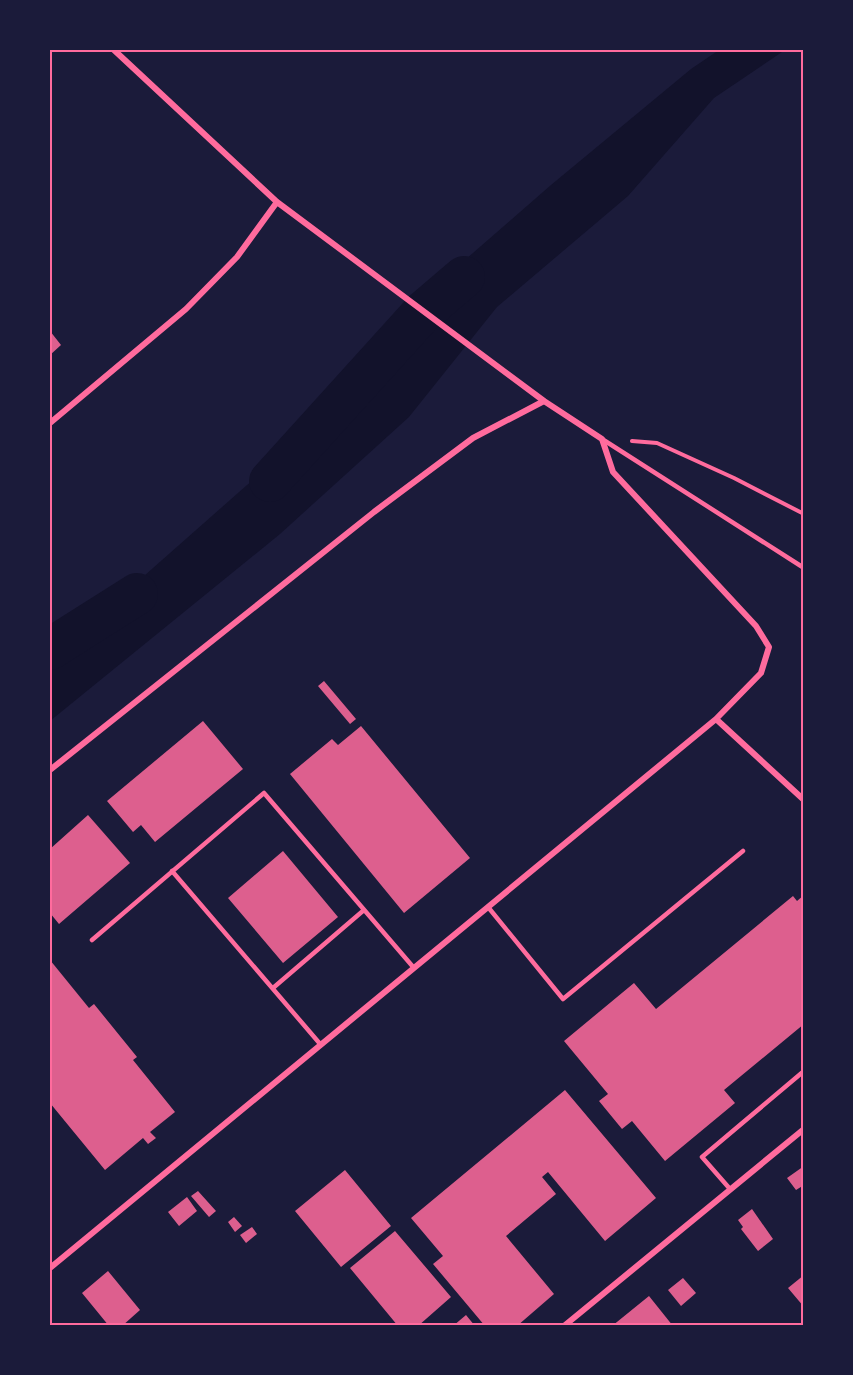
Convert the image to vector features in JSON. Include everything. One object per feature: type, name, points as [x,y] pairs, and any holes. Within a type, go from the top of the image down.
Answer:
[{"type":"street","points":[[50,1268],[716,720],[760,673],[769,647],[756,626],[613,472],[602,439],[544,401],[278,202],[114,50]]},
{"type":"street","points":[[50,423],[186,309],[237,257],[278,202]]},
{"type":"street","points":[[50,770],[374,512],[472,438],[544,401]]},
{"type":"street","points":[[716,720],[804,800]]},
{"type":"street","points":[[564,1326],[804,1129]]},
{"type":"lane","points":[[602,439],[804,568]]},
{"type":"lane","points":[[92,940],[264,793],[414,968]]},
{"type":"lane","points":[[488,907],[563,999],[743,851]]},
{"type":"lane","points":[[172,871],[321,1045]]},
{"type":"lane","points":[[273,988],[364,910]]},
{"type":"lane","points":[[730,1189],[702,1157],[804,1071]]},
{"type":"path","points":[[602,439],[657,443],[734,478],[804,514]]},
{"type":"shaded area","points":[[719,50],[785,50],[714,98],[628,196],[497,307],[409,417],[280,534],[50,721],[50,659],[247,485],[364,398],[450,273],[551,185],[691,69]]},
{"type":"building","points":[[50,331],[61,345],[50,355]]},
{"type":"building","points":[[324,681],[356,719],[350,724],[318,686]]},
{"type":"building","points":[[203,721],[243,769],[155,842],[141,825],[133,832],[107,801]]},
{"type":"building","points":[[361,726],[470,858],[404,913],[290,774],[332,739],[338,745]]},
{"type":"building","points":[[88,815],[130,863],[59,924],[50,913],[50,849]]},
{"type":"building","points":[[283,851],[338,917],[283,963],[228,898]]},
{"type":"building","points":[[804,895],[804,1024],[724,1090],[735,1103],[665,1161],[632,1121],[622,1129],[599,1101],[608,1094],[564,1041],[634,983],[656,1009],[793,896],[797,901]]},
{"type":"building","points":[[50,960],[89,1008],[94,1004],[137,1057],[133,1060],[175,1112],[150,1132],[156,1138],[148,1144],[143,1138],[105,1170],[50,1103]]},
{"type":"building","points":[[565,1090],[656,1198],[605,1241],[548,1172],[542,1177],[556,1194],[506,1236],[554,1294],[517,1326],[485,1326],[433,1264],[443,1256],[411,1218]]},
{"type":"building","points":[[804,1166],[804,1185],[796,1190],[787,1178]]},
{"type":"building","points":[[345,1170],[391,1226],[341,1267],[295,1211]]},
{"type":"building","points":[[198,1191],[216,1211],[209,1217],[191,1196]]},
{"type":"building","points":[[187,1197],[197,1211],[179,1226],[168,1212]]},
{"type":"building","points":[[752,1209],[773,1239],[758,1251],[741,1229],[743,1227],[738,1220]]},
{"type":"building","points":[[234,1217],[242,1226],[235,1232],[228,1222]]},
{"type":"building","points":[[252,1227],[257,1234],[246,1243],[240,1235]]},
{"type":"building","points":[[395,1231],[451,1297],[418,1326],[398,1326],[350,1268]]},
{"type":"building","points":[[108,1271],[140,1310],[122,1326],[109,1326],[82,1293]]},
{"type":"building","points":[[804,1275],[804,1307],[788,1288]]},
{"type":"building","points":[[683,1278],[696,1293],[681,1306],[668,1290]]},
{"type":"building","points":[[649,1296],[673,1326],[612,1326]]},
{"type":"building","points":[[466,1315],[475,1326],[453,1326]]},
{"type":"waterway","points":[[270,481],[423,312],[464,277]]},
{"type":"waterway","points":[[50,649],[137,594]]}]
